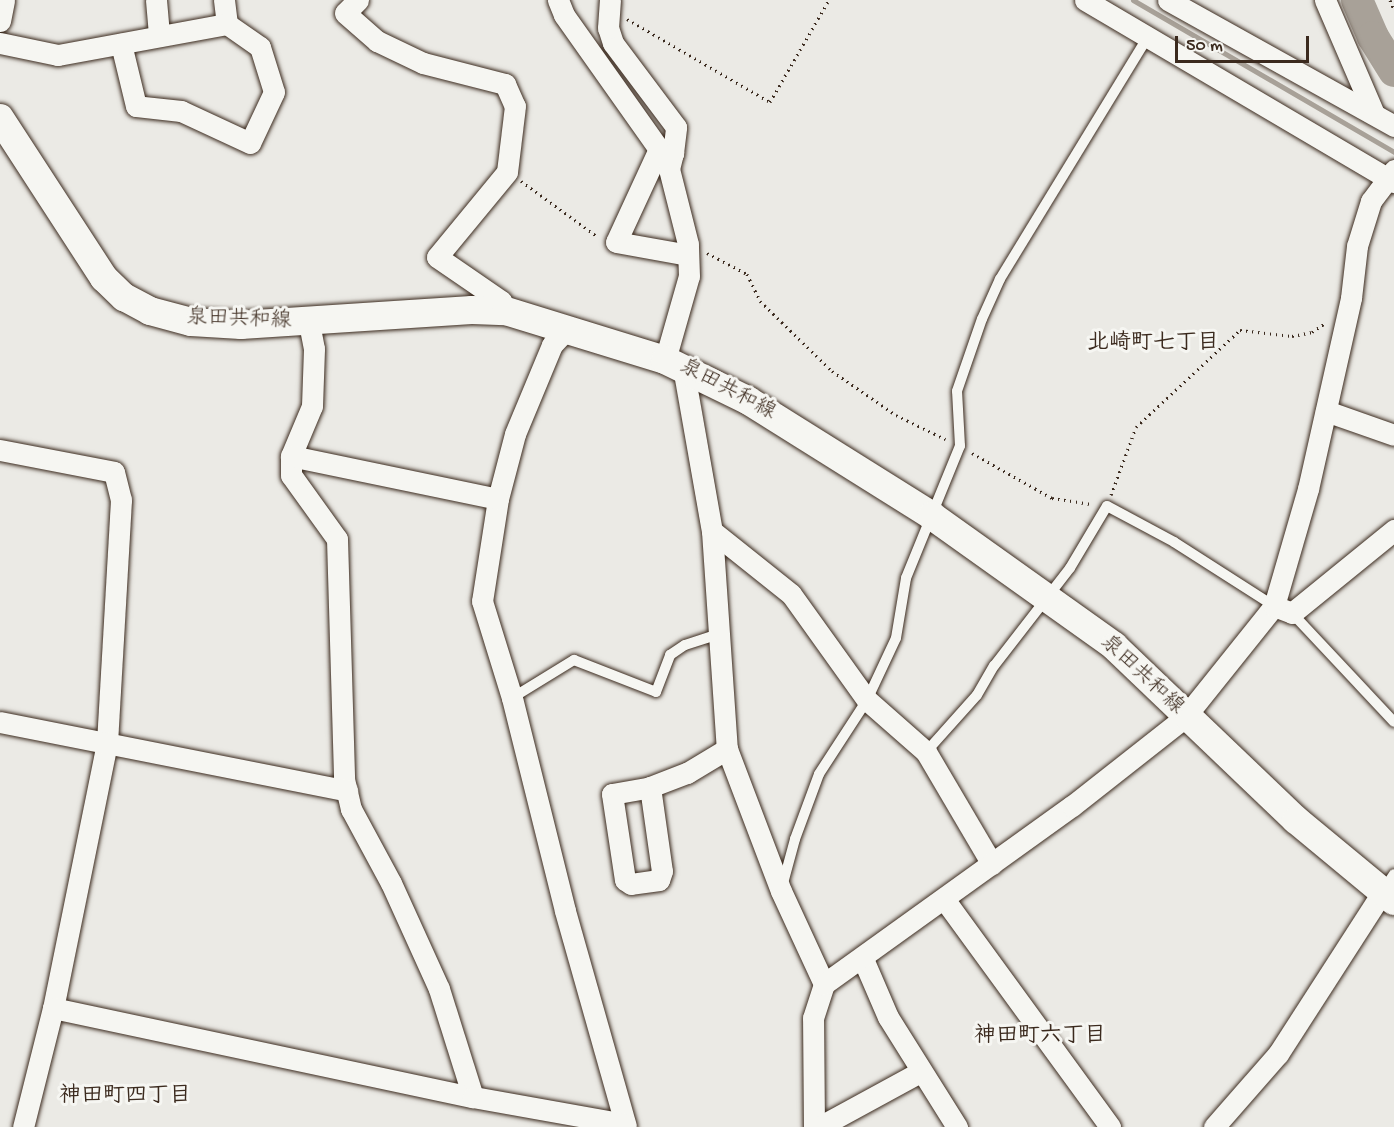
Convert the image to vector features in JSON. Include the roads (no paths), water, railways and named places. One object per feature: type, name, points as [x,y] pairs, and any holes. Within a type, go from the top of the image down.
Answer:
[{"type":"main road","name":"泉田共和線","points":[[0,118],[67,226],[104,278],[124,297],[150,311],[190,322],[309,323],[472,310],[506,311],[674,363],[816,440],[932,516],[1114,646],[1185,717],[1296,820],[1390,888]]},
{"type":"street","points":[[0,21],[4,0]]},
{"type":"street","points":[[156,0],[159,36]]},
{"type":"street","points":[[224,0],[227,24]]},
{"type":"street","points":[[358,0],[345,13],[376,41],[423,63],[504,84],[515,106],[507,171],[437,257],[501,301],[506,311]]},
{"type":"street","points":[[558,0],[564,15],[666,151],[688,249],[689,276],[674,363],[712,531],[728,749],[781,891],[824,984]]},
{"type":"street","points":[[1085,0],[1392,175],[1371,201],[1357,246],[1351,298],[1283,610]]},
{"type":"street","points":[[1167,0],[1394,126]]},
{"type":"street","points":[[1325,0],[1374,114]]},
{"type":"street","points":[[610,4],[608,28],[614,43],[676,127],[666,151],[616,242],[688,249]]},
{"type":"street","points":[[0,43],[58,55],[227,24],[260,47],[274,92],[250,143],[182,111],[136,106],[121,44]]},
{"type":"street","points":[[309,323],[314,349],[312,406],[291,456],[291,475],[337,539],[338,641],[347,791],[351,809],[391,883],[439,988],[473,1097]]},
{"type":"street","points":[[53,1008],[473,1097],[626,1126],[565,911],[512,698],[482,601],[498,499],[515,434],[552,345],[565,331]]},
{"type":"street","points":[[1326,411],[1394,435]]},
{"type":"street","points":[[0,450],[114,472],[121,500],[107,743],[53,1008],[23,1127]]},
{"type":"street","points":[[291,456],[498,499]]},
{"type":"street","points":[[814,1127],[813,1018],[824,984],[992,864],[1185,717],[1283,610],[1394,530]]},
{"type":"street","points":[[712,531],[791,594],[867,700],[926,752],[992,864]]},
{"type":"street","points":[[0,722],[347,791]]},
{"type":"street","points":[[650,787],[687,773],[728,749]]},
{"type":"street","points":[[1214,1127],[1278,1054],[1390,888]]},
{"type":"street","points":[[944,899],[1110,1127]]},
{"type":"street","points":[[862,959],[888,1017],[920,1072],[957,1127]]},
{"type":"street","points":[[819,1127],[920,1072]]},
{"type":"lane","points":[[781,891],[795,838],[819,774],[867,700],[896,638],[906,578],[960,446],[957,391],[1000,279],[1148,37]]},
{"type":"lane","points":[[926,752],[977,695],[994,666],[1047,599],[1107,506],[1174,542],[1283,610],[1394,722]]},
{"type":"lane","points":[[512,698],[574,660],[656,692],[670,655],[685,645],[719,634]]},
{"type":"waterway","points":[[1133,0],[1394,152]]},
{"type":"waterway","points":[[1357,0],[1373,37],[1394,71]]},
{"type":"district","name":"北崎町七丁目","points":[[1153,345]]},
{"type":"district","name":"神田町六丁目","points":[[1040,1038]]},
{"type":"district","name":"神田町四丁目","points":[[125,1098]]}]
